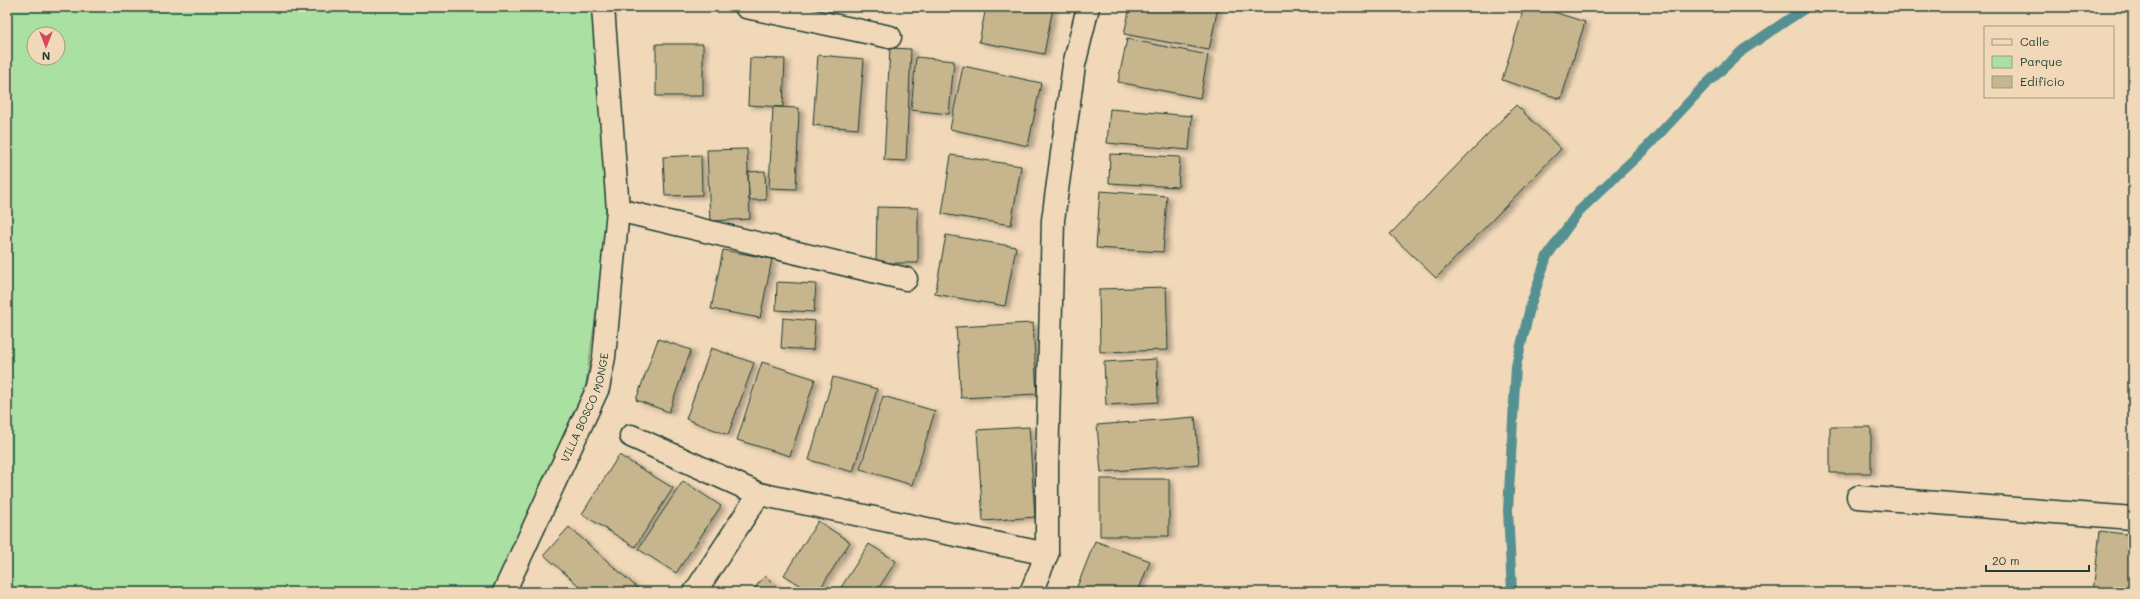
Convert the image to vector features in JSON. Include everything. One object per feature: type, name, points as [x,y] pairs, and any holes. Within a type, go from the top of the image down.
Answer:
[{"type":"street","name":"VILLA BOSCO MONGE","points":[[504,592],[598,388],[604,357],[618,210],[603,7]]},
{"type":"street","points":[[746,7],[890,37]]},
{"type":"street","points":[[1031,592],[1046,554],[1046,468],[1053,220],[1074,65],[1088,7]]},
{"type":"street","points":[[618,210],[906,279]]},
{"type":"street","points":[[631,436],[759,494],[1046,554]]},
{"type":"street","points":[[695,592],[759,494]]},
{"type":"street","points":[[1858,497],[2133,518]]},
{"type":"green space","points":[[7,7],[595,7],[611,209],[581,418],[495,592],[7,592]]},
{"type":"building","points":[[986,7],[1053,7],[1044,54],[979,42]]},
{"type":"building","points":[[1130,7],[1218,7],[1209,50],[1124,34]]},
{"type":"building","points":[[1524,7],[1538,7],[1585,22],[1561,99],[1502,80]]},
{"type":"building","points":[[1127,39],[1208,55],[1200,98],[1118,82]]},
{"type":"building","points":[[656,44],[703,44],[703,96],[656,96]]},
{"type":"building","points":[[890,48],[911,49],[906,161],[884,160]]},
{"type":"building","points":[[818,55],[864,59],[858,129],[813,125]]},
{"type":"building","points":[[916,57],[954,61],[949,114],[911,110]]},
{"type":"building","points":[[750,58],[785,59],[783,107],[748,105]]},
{"type":"building","points":[[963,66],[1041,83],[1028,146],[950,129]]},
{"type":"building","points":[[1516,105],[1561,149],[1436,278],[1390,234]]},
{"type":"building","points":[[773,107],[799,108],[796,189],[769,188]]},
{"type":"building","points":[[1110,109],[1192,116],[1189,150],[1107,143]]},
{"type":"building","points":[[747,149],[750,219],[710,221],[707,150]]},
{"type":"building","points":[[1110,154],[1180,157],[1178,187],[1109,183]]},
{"type":"building","points":[[701,155],[702,195],[665,196],[663,157]]},
{"type":"building","points":[[951,155],[1021,166],[1011,225],[942,214]]},
{"type":"building","points":[[765,171],[766,200],[749,200],[748,172]]},
{"type":"building","points":[[1100,191],[1167,196],[1163,252],[1096,248]]},
{"type":"building","points":[[877,207],[918,208],[918,263],[876,263]]},
{"type":"building","points":[[946,235],[1016,247],[1005,306],[935,294]]},
{"type":"building","points":[[723,250],[772,259],[760,318],[711,309]]},
{"type":"building","points":[[777,282],[816,284],[814,312],[776,310]]},
{"type":"building","points":[[1166,287],[1168,350],[1100,352],[1099,289]]},
{"type":"building","points":[[783,318],[815,321],[813,350],[781,348]]},
{"type":"building","points":[[1033,323],[1037,394],[961,398],[956,327]]},
{"type":"building","points":[[658,339],[691,350],[669,412],[636,400]]},
{"type":"building","points":[[711,348],[754,363],[728,435],[686,419]]},
{"type":"building","points":[[1157,359],[1158,402],[1106,405],[1104,362]]},
{"type":"building","points":[[762,362],[815,379],[790,456],[737,440]]},
{"type":"building","points":[[833,377],[877,389],[853,472],[809,460]]},
{"type":"building","points":[[883,396],[935,411],[912,485],[860,469]]},
{"type":"building","points":[[1195,417],[1199,464],[1101,472],[1097,425]]},
{"type":"building","points":[[1029,427],[1035,517],[983,521],[977,430]]},
{"type":"building","points":[[1830,427],[1871,427],[1871,473],[1830,473]]},
{"type":"building","points":[[619,455],[673,488],[635,547],[582,514]]},
{"type":"building","points":[[1100,479],[1169,479],[1169,536],[1100,536]]},
{"type":"building","points":[[683,481],[721,506],[676,573],[638,549]]},
{"type":"building","points":[[818,521],[850,542],[818,592],[811,592],[784,575]]},
{"type":"building","points":[[569,527],[642,592],[586,592],[544,555]]},
{"type":"building","points":[[2100,531],[2133,535],[2133,592],[2093,592]]},
{"type":"building","points":[[1095,541],[1150,561],[1138,592],[1075,592]]},
{"type":"building","points":[[869,544],[896,561],[876,592],[838,592]]},
{"type":"building","points":[[765,576],[783,592],[751,592]]},
{"type":"waterway","points":[[1512,592],[1508,510],[1516,366],[1531,304],[1547,256],[1579,211],[1648,146],[1703,87],[1743,50],[1807,7]]}]
